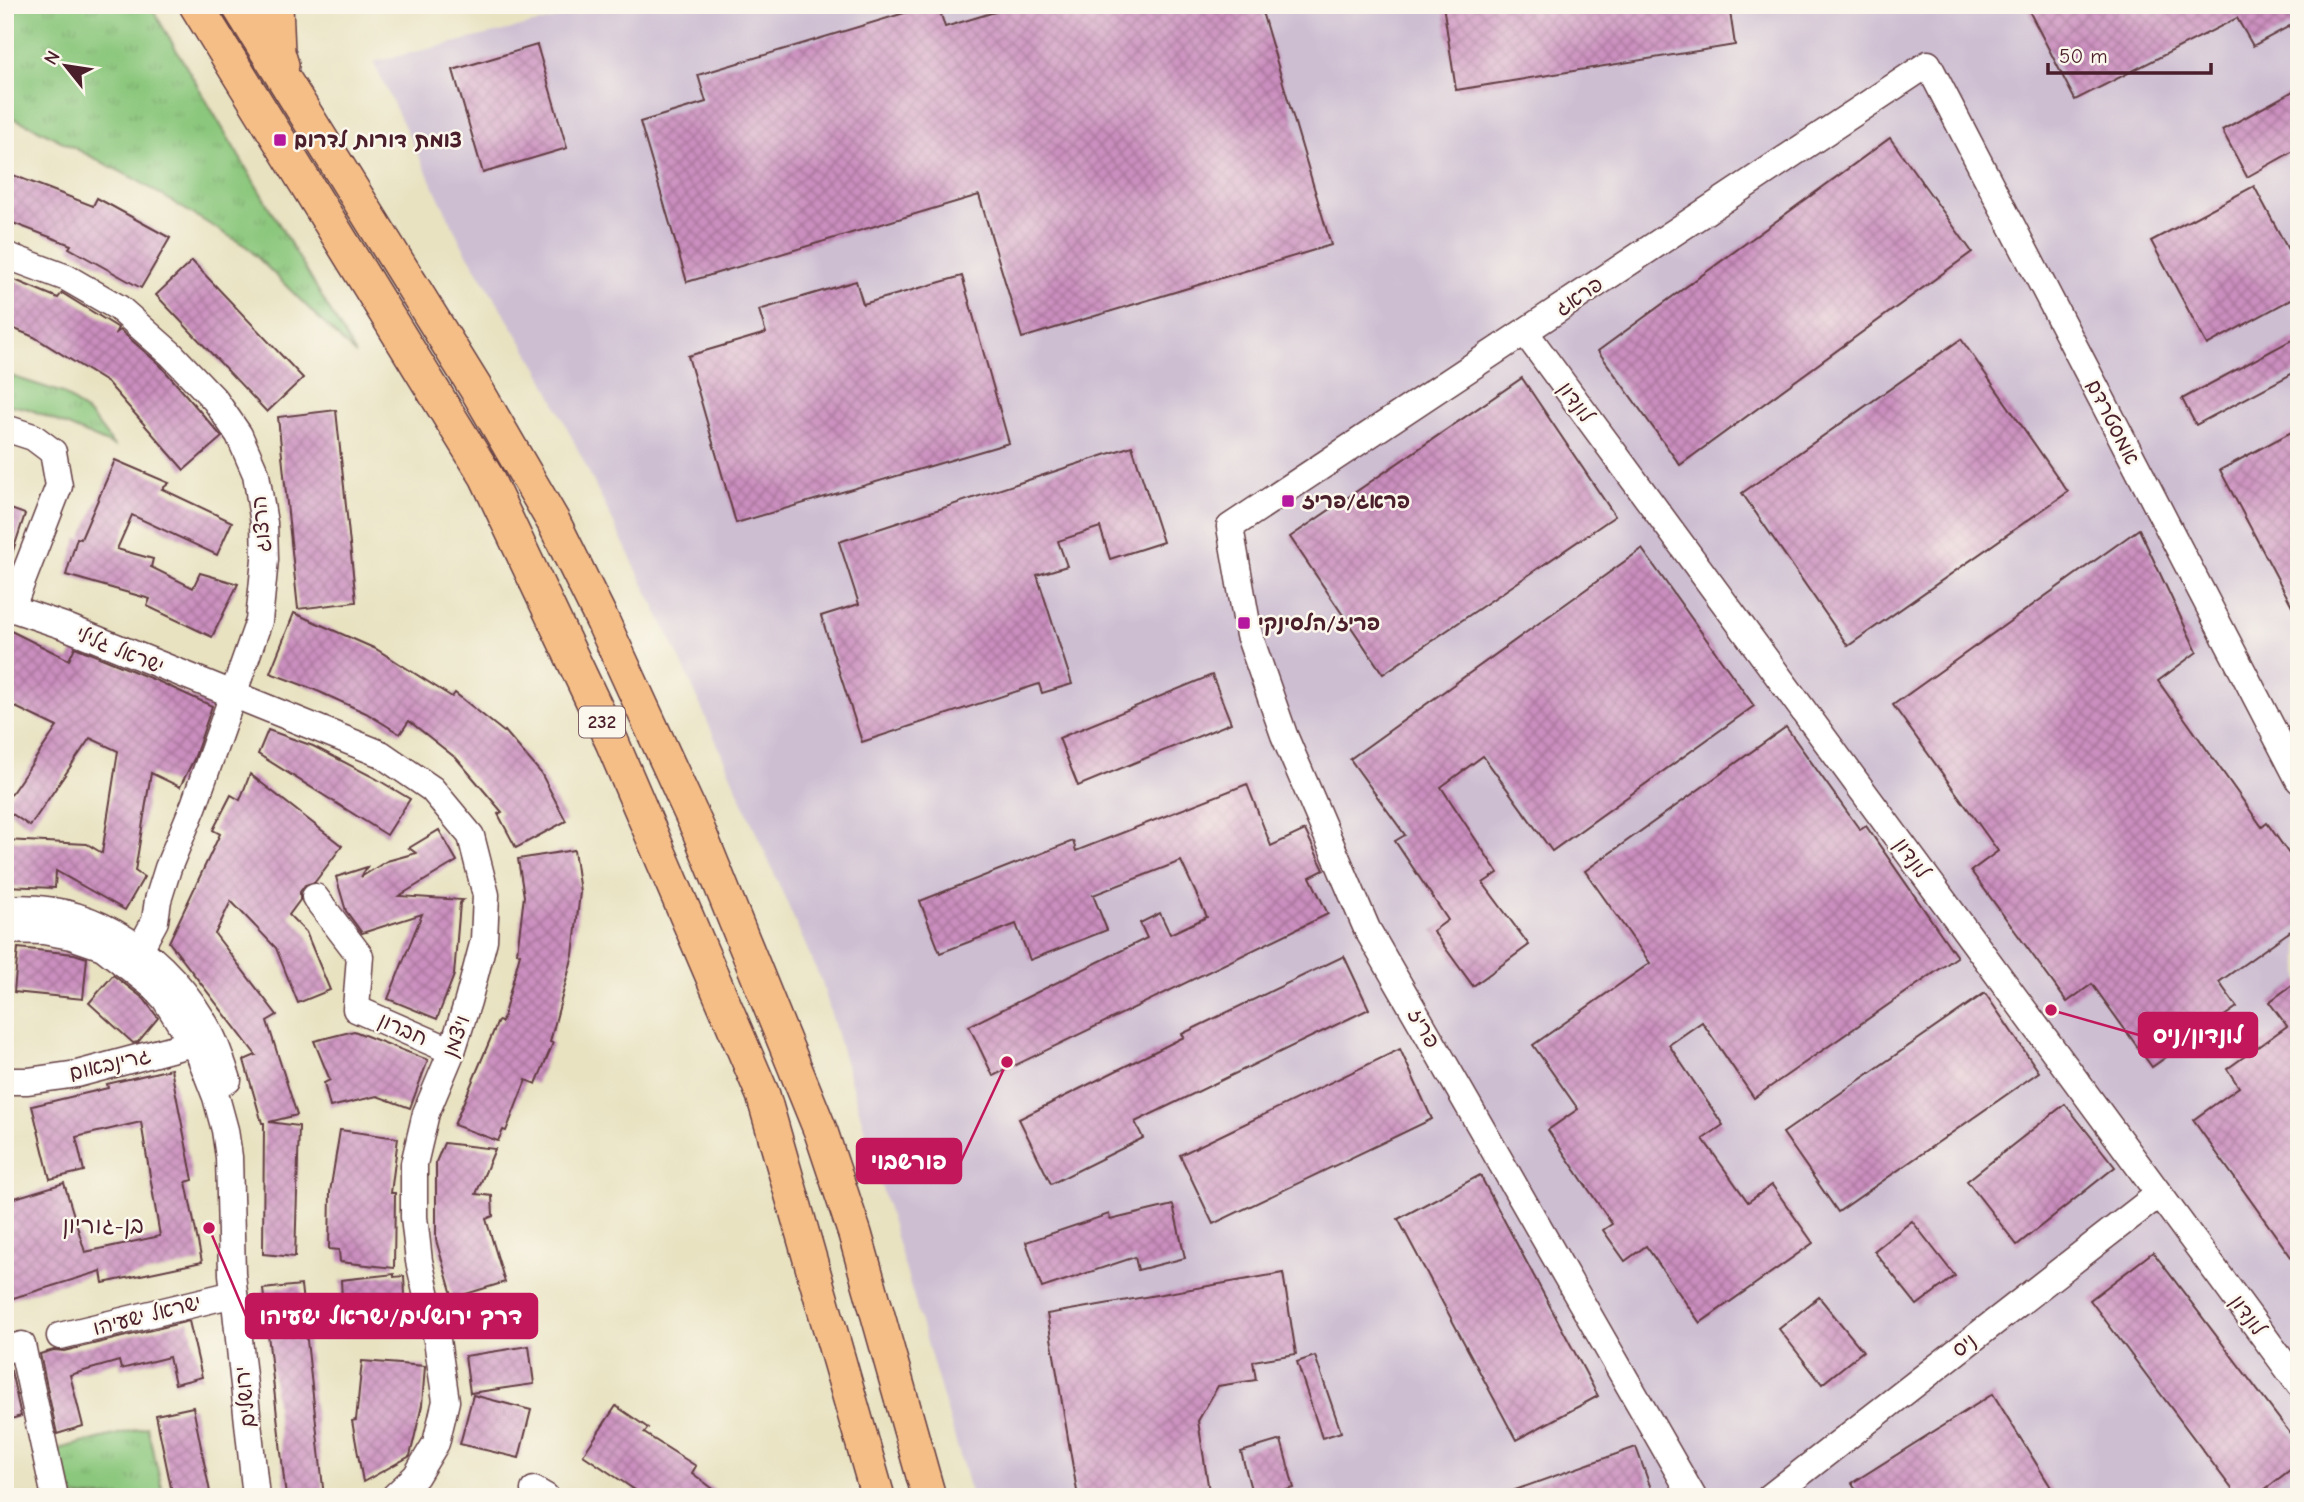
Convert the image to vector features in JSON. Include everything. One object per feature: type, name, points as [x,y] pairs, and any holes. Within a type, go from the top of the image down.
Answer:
[{"type":"main road","name":"232","points":[[196,5],[486,476],[612,742],[763,1095],[878,1497]]},
{"type":"main road","name":"232","points":[[238,5],[478,392],[553,521],[603,622],[692,817],[821,1132],[855,1234],[929,1497]]},
{"type":"main road","points":[[276,5],[278,52],[290,88]]},
{"type":"street","name":"פראג","points":[[1230,527],[1928,64]]},
{"type":"street","name":"אמסטרדם","points":[[1928,64],[2299,780]]},
{"type":"street","name":"הרצוג","points":[[5,255],[67,278],[119,308],[171,354],[215,400],[239,435],[256,474],[264,523],[265,559],[259,621],[194,805],[168,868],[155,921],[130,950]]},
{"type":"street","name":"לונדון","points":[[1525,332],[2299,1384]]},
{"type":"street","points":[[5,428],[33,436],[53,452],[59,486],[49,516],[9,607]]},
{"type":"street","name":"פריז","points":[[1230,527],[1249,635],[1284,735],[1367,929],[1693,1497]]},
{"type":"street","name":"ישראל גלילי","points":[[9,607],[234,696]]},
{"type":"street","name":"ויצמן","points":[[234,696],[381,754],[432,789],[471,836],[486,895],[484,940],[468,1001],[452,1051],[426,1113],[414,1164],[414,1217],[419,1261],[437,1340],[446,1401],[436,1443],[416,1475],[394,1497]]},
{"type":"street","name":"חברון","points":[[315,897],[360,956],[356,1009],[452,1051]]},
{"type":"street","name":"ירושלים","points":[[5,909],[36,909],[62,913],[104,926],[130,950],[154,987],[203,1040],[229,1084],[225,1130],[229,1157],[234,1294],[256,1497]]},
{"type":"street","name":"ירושלים","points":[[5,930],[43,931],[72,936],[103,947],[130,950]]},
{"type":"street","name":"גרינבאום","points":[[5,1081],[29,1082],[77,1074],[203,1040]]},
{"type":"street","name":"ניס","points":[[1770,1497],[2158,1194]]},
{"type":"street","name":"ישראל ישעיהו","points":[[60,1336],[234,1294]]},
{"type":"street","points":[[5,1350],[22,1345],[55,1497]]},
{"type":"shaded area","points":[[613,5],[2299,5],[2299,1497],[972,1497],[822,983],[681,661],[539,370],[463,247],[373,62]]},
{"type":"green space","points":[[5,5],[150,5],[356,355],[247,247],[135,179],[5,115]]},
{"type":"green space","points":[[5,374],[63,393],[92,417],[114,446],[29,409],[5,404]]},
{"type":"green space","points":[[147,1427],[164,1495],[66,1497],[54,1450]]},
{"type":"building","points":[[938,5],[945,27],[998,11],[997,5],[1260,5],[1331,245],[1022,338],[979,195],[687,282],[640,122],[706,102],[698,75]]},
{"type":"building","points":[[1443,5],[1729,5],[1735,45],[1456,90]]},
{"type":"building","points":[[2026,5],[2299,5],[2299,21],[2253,46],[2237,18],[2075,100]]},
{"type":"building","points":[[537,45],[567,148],[483,173],[453,70]]},
{"type":"building","points":[[2299,88],[2299,148],[2247,177],[2222,130]]},
{"type":"building","points":[[1890,138],[1972,252],[1680,465],[1598,351]]},
{"type":"building","points":[[5,172],[93,206],[97,198],[170,238],[141,288],[69,248],[71,245],[5,220]]},
{"type":"building","points":[[2254,186],[2299,270],[2299,295],[2207,345],[2151,241]]},
{"type":"building","points":[[192,261],[303,378],[267,412],[156,295]]},
{"type":"building","points":[[5,276],[58,298],[62,293],[117,327],[115,334],[120,330],[160,365],[222,437],[184,470],[108,383],[34,337],[5,325]]},
{"type":"building","points":[[962,276],[1009,443],[736,523],[688,356],[766,333],[759,310],[856,281],[863,304]]},
{"type":"building","points":[[2299,336],[2299,370],[2196,425],[2182,399]]},
{"type":"building","points":[[1961,339],[2068,492],[1848,646],[1742,493]]},
{"type":"building","points":[[1522,378],[1615,516],[1383,674],[1290,537]]},
{"type":"building","points":[[336,410],[356,602],[298,609],[278,417]]},
{"type":"building","points":[[2299,428],[2299,619],[2220,470]]},
{"type":"building","points":[[1132,446],[1163,542],[1110,559],[1100,527],[1058,541],[1067,566],[1037,575],[1072,684],[1042,693],[1039,684],[862,742],[821,616],[859,604],[839,542]]},
{"type":"building","points":[[115,460],[169,483],[162,489],[232,522],[217,555],[132,515],[117,549],[153,559],[151,567],[193,588],[200,573],[238,584],[212,637],[147,606],[150,599],[66,575],[77,538],[81,539]]},
{"type":"building","points":[[5,507],[25,514],[9,563],[5,563]]},
{"type":"building","points":[[2139,529],[2197,652],[2158,681],[2262,827],[2267,823],[2299,868],[2299,925],[2219,982],[2237,1007],[2152,1067],[2092,984],[2067,1002],[1971,871],[1998,851],[1893,705]]},
{"type":"building","points":[[1642,549],[1754,706],[1552,851],[1483,756],[1441,787],[1498,873],[1483,883],[1529,945],[1473,986],[1433,931],[1448,920],[1395,841],[1405,835],[1350,759]]},
{"type":"building","points":[[294,613],[376,649],[452,697],[455,693],[505,731],[541,773],[566,821],[516,848],[498,814],[502,812],[457,759],[409,721],[400,734],[366,713],[270,673]]},
{"type":"building","points":[[5,628],[69,660],[75,647],[212,706],[194,759],[180,787],[151,773],[135,871],[144,877],[125,910],[56,871],[55,888],[5,886],[5,840],[87,844],[102,853],[118,751],[90,738],[30,826],[5,809],[5,803],[57,727],[5,702]]},
{"type":"building","points":[[1212,675],[1231,723],[1078,786],[1059,738]]},
{"type":"building","points":[[1786,727],[1860,830],[1866,826],[1957,957],[1754,1098],[1702,1022],[1669,1045],[1723,1125],[1703,1139],[1748,1202],[1772,1185],[1813,1243],[1700,1323],[1646,1246],[1625,1261],[1603,1230],[1612,1224],[1548,1130],[1578,1109],[1533,1045],[1650,963],[1585,871]]},
{"type":"building","points":[[268,730],[313,746],[410,799],[387,835],[258,754]]},
{"type":"building","points":[[250,774],[342,846],[315,882],[305,885],[300,892],[300,900],[289,915],[306,932],[330,990],[298,1003],[276,948],[231,901],[215,934],[277,1015],[267,1021],[297,1115],[269,1122],[299,1126],[295,1257],[263,1254],[264,1123],[244,1060],[256,1055],[169,942],[220,834],[213,830],[231,795],[240,800]]},
{"type":"building","points":[[1247,784],[1271,846],[1305,830],[1324,870],[1310,877],[1328,914],[993,1076],[969,1026],[1147,938],[1140,923],[1160,913],[1170,934],[1207,917],[1181,861],[1093,895],[1107,930],[1030,960],[1016,924],[940,953],[920,901],[1073,841],[1076,851]]},
{"type":"building","points":[[439,830],[457,861],[399,896],[463,900],[460,903],[454,975],[437,1019],[388,999],[422,914],[362,933],[346,911],[336,877],[367,867],[361,877],[387,861],[416,853],[409,848]]},
{"type":"building","points":[[574,850],[580,892],[573,955],[550,1042],[553,1043],[536,1084],[526,1080],[506,1131],[503,1130],[498,1141],[454,1125],[498,1021],[502,1022],[520,954],[517,953],[524,896],[518,859]]},
{"type":"building","points":[[18,948],[87,958],[83,999],[14,992]]},
{"type":"building","points":[[1344,956],[1369,1009],[1135,1122],[1143,1138],[1051,1184],[1019,1119],[1184,1037],[1182,1034]]},
{"type":"building","points":[[113,975],[144,999],[158,1018],[138,1042],[133,1043],[89,1003]]},
{"type":"building","points":[[2299,980],[2299,1268],[2193,1120],[2239,1087],[2227,1069],[2287,1026],[2269,1002]]},
{"type":"building","points":[[1985,993],[2039,1072],[1838,1212],[1783,1133]]},
{"type":"building","points":[[354,1031],[428,1060],[410,1108],[377,1096],[330,1107],[324,1083],[330,1080],[314,1041]]},
{"type":"building","points":[[1400,1049],[1432,1119],[1213,1224],[1180,1155]]},
{"type":"building","points":[[171,1069],[193,1180],[186,1182],[202,1262],[103,1283],[101,1271],[10,1299],[5,1284],[5,1201],[64,1183],[85,1252],[160,1236],[141,1122],[76,1137],[84,1171],[50,1179],[32,1106],[108,1088],[107,1084]]},
{"type":"building","points":[[2065,1104],[2115,1167],[2017,1245],[1967,1181]]},
{"type":"building","points":[[340,1130],[398,1138],[391,1193],[395,1193],[394,1268],[340,1262],[339,1250],[329,1249],[330,1192]]},
{"type":"building","points":[[444,1143],[495,1149],[476,1194],[492,1196],[493,1216],[486,1219],[505,1282],[453,1298],[436,1240],[436,1162]]},
{"type":"building","points":[[1480,1175],[1598,1396],[1516,1440],[1398,1219]]},
{"type":"building","points":[[1173,1205],[1185,1258],[1138,1270],[1135,1257],[1042,1288],[1026,1242],[1109,1214],[1110,1220]]},
{"type":"building","points":[[1912,1221],[1955,1276],[1917,1305],[1874,1251]]},
{"type":"building","points":[[2153,1252],[2299,1445],[2299,1463],[2255,1497],[2238,1497],[2090,1300]]},
{"type":"building","points":[[1283,1273],[1296,1354],[1253,1361],[1256,1380],[1218,1386],[1198,1421],[1209,1491],[1178,1497],[1078,1497],[1047,1314]]},
{"type":"building","points":[[394,1274],[394,1277],[404,1276],[406,1315],[343,1319],[341,1280]]},
{"type":"building","points":[[301,1285],[324,1497],[286,1497],[263,1289]]},
{"type":"building","points":[[1819,1297],[1863,1351],[1822,1384],[1779,1329]]},
{"type":"building","points":[[189,1321],[202,1377],[175,1384],[169,1357],[121,1369],[119,1361],[70,1375],[83,1426],[57,1434],[40,1354],[54,1350],[64,1351]]},
{"type":"building","points":[[529,1346],[534,1384],[470,1393],[465,1356]]},
{"type":"building","points":[[1315,1356],[1341,1432],[1322,1438],[1297,1362]]},
{"type":"building","points":[[362,1361],[425,1366],[422,1405],[410,1456],[363,1482],[352,1421],[356,1420]]},
{"type":"building","points":[[11,1371],[21,1416],[5,1421],[5,1373]]},
{"type":"building","points":[[1993,1394],[2057,1497],[1861,1497],[1852,1483]]},
{"type":"building","points":[[473,1395],[531,1410],[519,1458],[460,1444]]},
{"type":"building","points":[[616,1406],[648,1428],[644,1433],[696,1466],[692,1473],[724,1497],[631,1497],[635,1490],[583,1455]]},
{"type":"building","points":[[193,1407],[211,1497],[173,1497],[156,1415]]},
{"type":"building","points":[[1281,1440],[1294,1488],[1253,1497],[1241,1452]]},
{"type":"building","points":[[1636,1447],[1654,1497],[1504,1497],[1504,1494]]},
{"type":"place","name":"צומת דורות לדרום","points":[[280,140]]},
{"type":"place","name":"פראג/פריז","points":[[1288,501]]},
{"type":"place","name":"פריז/הלסינקי","points":[[1244,623]]},
{"type":"place","name":"לונדון/ניס","points":[[2051,1010]]},
{"type":"place","name":"פורשבוי","points":[[1007,1062]]},
{"type":"place","name":"דרך ירושלים/ישראל ישעיהו","points":[[209,1228]]},
{"type":"district","name":"בן-גוריון","points":[[103,1225]]}]
